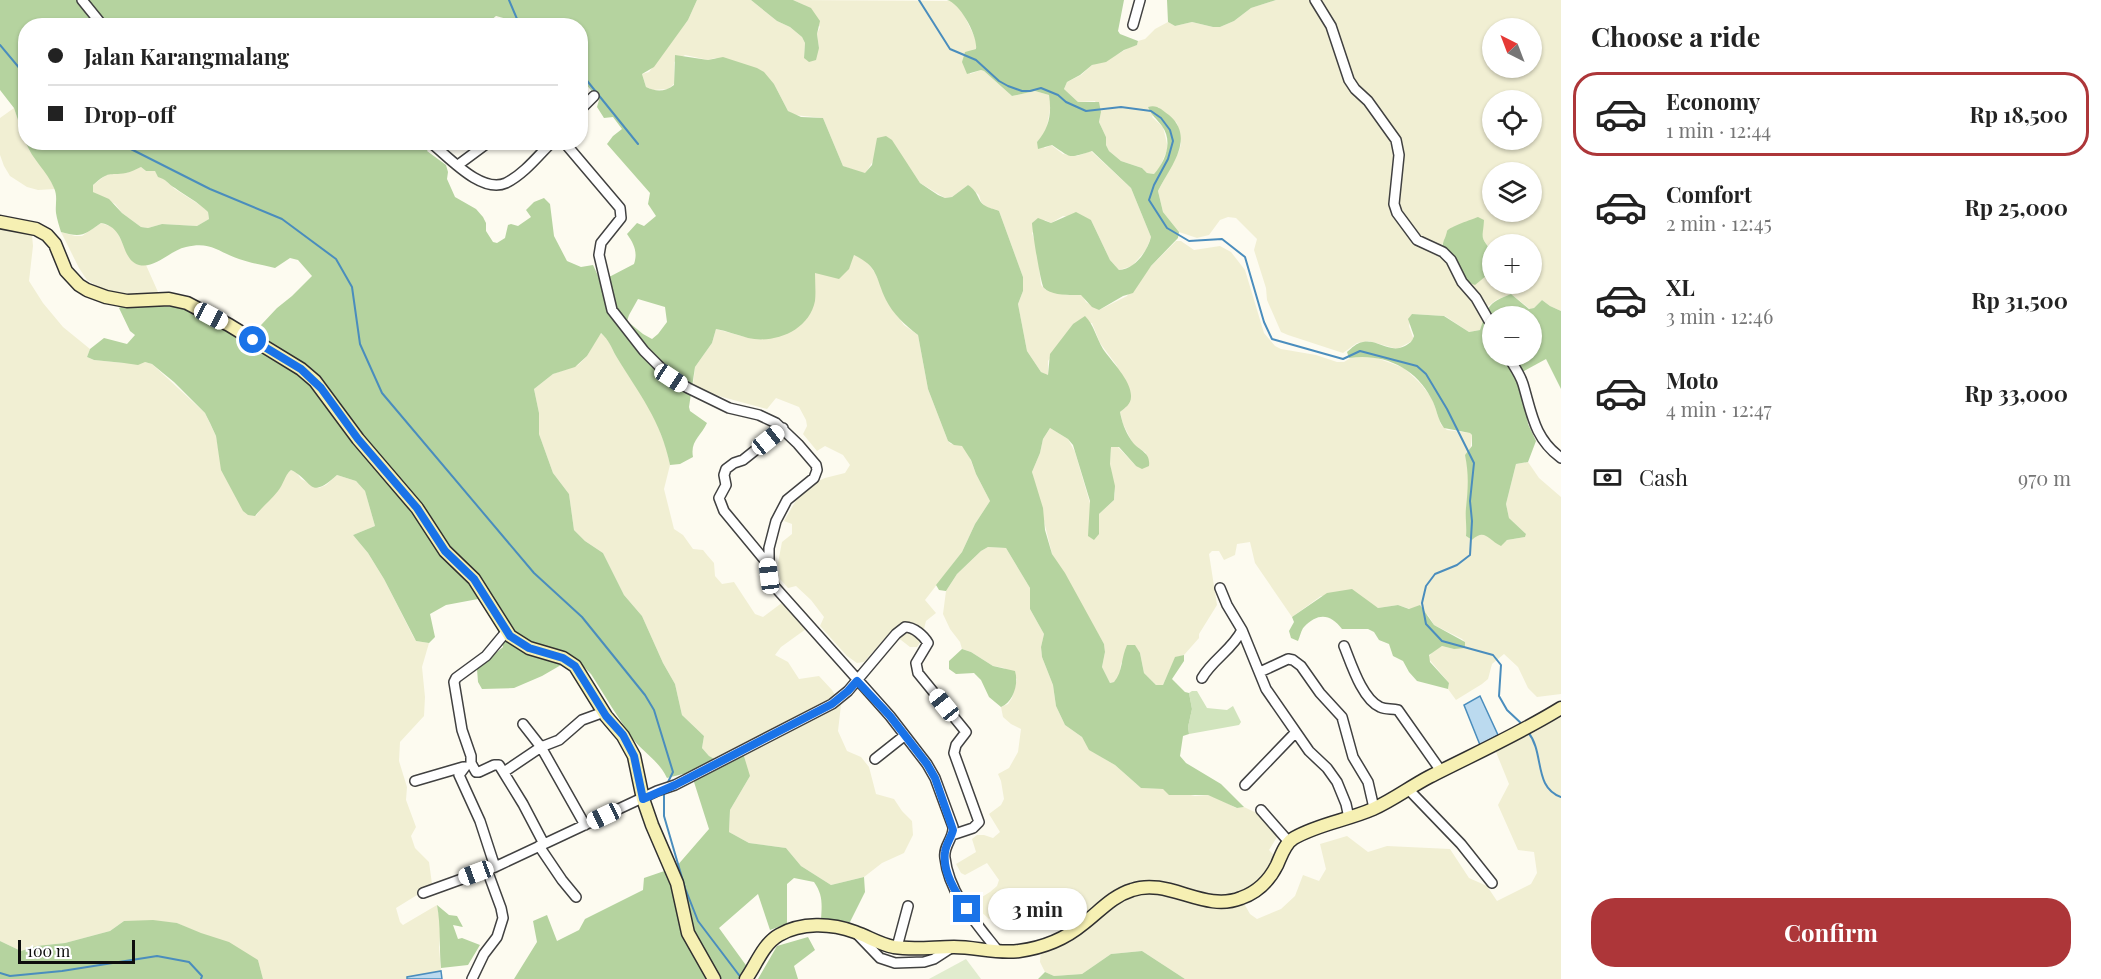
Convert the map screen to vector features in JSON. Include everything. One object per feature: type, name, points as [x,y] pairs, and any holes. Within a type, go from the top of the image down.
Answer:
[{"type":"street","points":[[81,0],[97,18]]},
{"type":"street","points":[[1133,25],[1140,0]]},
{"type":"street","points":[[1315,0],[1331,26],[1349,80],[1368,101],[1396,140],[1400,155],[1394,204],[1397,213],[1417,240],[1443,252],[1451,260],[1462,282],[1482,308]]},
{"type":"street","points":[[588,102],[594,96]]},
{"type":"street","points":[[440,150],[481,183],[497,185],[523,171],[544,150]]},
{"type":"street","points":[[458,165],[478,150]]},
{"type":"street","points":[[571,150],[618,205],[622,213],[615,229],[601,243],[599,255],[612,310],[644,351],[671,378],[719,403],[759,415],[776,423],[816,465],[814,478],[796,491],[781,508],[769,548],[767,563],[769,576],[775,587],[890,716],[927,764],[935,778],[953,827],[944,857],[952,885],[974,920],[998,951]]},
{"type":"street","points":[[0,222],[36,229],[47,235],[55,244],[66,271],[87,290],[127,301],[169,298],[186,303],[229,325],[309,375],[358,439],[412,501],[445,551],[474,579],[506,632],[529,648],[563,658],[575,666],[603,712],[623,735],[634,756],[643,799],[652,825],[677,883],[688,933],[714,979]]},
{"type":"street","points":[[1514,366],[1523,382],[1530,413],[1541,437],[1561,458]]},
{"type":"street","points":[[767,563],[724,511],[719,498],[726,485],[724,475],[726,469],[754,452],[783,428]]},
{"type":"street","points":[[1220,588],[1242,630],[1266,689],[1295,733],[1337,782],[1349,818]]},
{"type":"street","points":[[423,893],[491,868],[657,791],[675,785],[832,704],[848,691],[896,634],[905,627],[913,629],[927,641],[927,647],[919,658],[916,670],[966,732],[956,745],[954,753],[979,820],[976,827],[952,836]]},
{"type":"street","points":[[1202,678],[1208,668],[1231,647],[1242,630]]},
{"type":"street","points":[[472,979],[484,954],[497,937],[503,918],[480,821],[459,775],[468,765],[471,756],[462,730],[454,682],[456,678],[486,656],[506,632]]},
{"type":"street","points":[[1344,646],[1369,698],[1382,708],[1398,710],[1441,771]]},
{"type":"street","points":[[1260,672],[1288,659],[1301,666],[1320,693],[1342,717],[1353,757],[1368,782],[1374,808]]},
{"type":"street","points":[[746,978],[768,944],[783,932],[811,925],[855,932],[881,944],[897,947],[953,947],[1019,951],[1061,938],[1122,893],[1142,887],[1165,888],[1208,900],[1226,901],[1241,898],[1261,887],[1268,880],[1289,842],[1302,834],[1374,808],[1441,771],[1514,736],[1561,708]]},
{"type":"street","points":[[504,772],[541,747],[559,740],[582,720],[603,712]]},
{"type":"street","points":[[523,724],[541,747],[585,825]]},
{"type":"street","points":[[1245,785],[1295,733]]},
{"type":"street","points":[[875,759],[904,735]]},
{"type":"street","points":[[468,765],[479,772],[497,764],[504,772],[541,845],[562,880],[576,897]]},
{"type":"street","points":[[415,781],[468,765]]},
{"type":"street","points":[[1409,790],[1461,844],[1492,884]]},
{"type":"street","points":[[1261,810],[1289,842]]},
{"type":"street","points":[[897,947],[908,906]]},
{"type":"street","points":[[855,932],[880,958],[895,963],[924,962],[934,959],[953,947]]},
{"type":"shaded area","points":[[697,0],[751,0],[802,37],[805,43],[804,58],[819,48],[817,34],[820,27],[804,5],[793,0],[952,1],[962,11],[977,42],[976,49],[972,50],[970,74],[984,71],[1012,96],[1035,91],[1049,95],[1051,104],[1046,132],[1037,142],[1045,148],[1051,145],[1063,154],[1077,156],[1091,151],[1131,188],[1151,237],[1146,250],[1132,266],[1119,270],[1110,260],[1091,220],[1063,216],[1051,223],[1045,220],[1032,233],[1037,248],[1041,285],[1046,290],[1067,295],[1082,295],[1086,302],[1099,310],[1127,296],[1151,266],[1176,241],[1181,241],[1194,250],[1220,246],[1231,252],[1245,270],[1264,333],[1275,346],[1337,362],[1344,362],[1352,357],[1374,357],[1404,368],[1432,398],[1441,425],[1447,430],[1472,435],[1468,469],[1466,536],[1472,540],[1477,535],[1484,534],[1501,545],[1507,540],[1525,537],[1526,534],[1509,518],[1506,504],[1516,464],[1528,462],[1539,478],[1561,497],[1561,694],[1537,697],[1528,688],[1518,667],[1504,654],[1492,664],[1488,679],[1456,700],[1448,689],[1449,683],[1428,658],[1432,652],[1442,646],[1454,649],[1465,642],[1462,639],[1434,625],[1428,615],[1398,605],[1378,608],[1321,596],[1292,617],[1255,563],[1250,542],[1237,544],[1235,555],[1224,560],[1219,551],[1212,551],[1209,554],[1217,605],[1199,634],[1199,638],[1184,655],[1175,658],[1163,685],[1156,685],[1144,673],[1140,653],[1121,663],[1119,677],[1110,683],[1102,667],[1104,644],[1052,554],[1032,472],[1043,439],[1050,428],[1068,439],[1075,452],[1099,534],[1099,514],[1114,500],[1115,493],[1110,464],[1111,447],[1118,447],[1136,466],[1146,453],[1133,444],[1123,424],[1120,412],[1126,407],[1117,366],[1100,343],[1092,323],[1073,324],[1048,361],[1048,376],[1041,372],[1027,351],[1018,304],[1023,291],[1023,277],[999,211],[986,207],[979,195],[968,185],[952,197],[945,198],[920,183],[908,165],[873,161],[865,174],[843,166],[823,118],[794,115],[788,111],[774,84],[715,58],[708,60],[685,55],[674,62],[674,84],[668,89],[653,90],[646,87],[642,74],[649,72],[688,20]]},
{"type":"shaded area","points":[[1276,0],[1561,0],[1561,311],[1542,300],[1536,306],[1526,306],[1511,294],[1488,306],[1482,306],[1480,330],[1469,332],[1445,316],[1412,314],[1409,326],[1414,340],[1397,349],[1369,341],[1357,343],[1343,353],[1281,332],[1267,300],[1266,288],[1254,250],[1257,239],[1236,218],[1228,217],[1220,220],[1209,235],[1197,238],[1179,232],[1163,212],[1158,191],[1181,144],[1177,123],[1158,107],[1152,117],[1163,127],[1168,148],[1159,169],[1154,174],[1147,173],[1142,168],[1121,161],[1109,151],[1099,122],[1101,112],[1095,101],[1078,102],[1064,89],[1067,82],[1081,75],[1092,65],[1137,45],[1138,41],[1145,39],[1155,29],[1168,22],[1175,26],[1192,22],[1220,27],[1234,21],[1251,8]]},
{"type":"shaded area","points":[[14,108],[18,119],[18,150],[29,150],[44,168],[55,189],[38,190],[27,187],[10,176],[0,155],[0,118]]},
{"type":"shaded area","points":[[141,167],[146,171],[155,171],[175,189],[203,207],[208,212],[209,219],[197,226],[162,224],[148,228],[141,227],[122,213],[115,204],[93,192],[93,185],[106,175],[112,172],[126,173]]},
{"type":"shaded area","points":[[101,223],[115,228],[124,246],[139,265],[146,265],[158,292],[158,307],[126,305],[119,308],[110,294],[87,280],[61,232],[82,236]]},
{"type":"shaded area","points":[[0,227],[32,235],[29,281],[43,303],[63,327],[90,349],[87,357],[94,360],[152,364],[205,413],[216,436],[222,470],[256,516],[279,489],[284,476],[291,470],[301,479],[319,488],[337,475],[356,481],[365,491],[375,526],[353,535],[368,553],[384,579],[416,641],[429,643],[422,667],[424,716],[400,742],[399,761],[407,787],[406,800],[416,827],[411,836],[415,848],[429,862],[432,884],[396,908],[403,925],[437,905],[441,925],[439,947],[441,971],[407,977],[407,979],[263,979],[258,960],[177,923],[124,921],[110,931],[65,943],[36,946],[21,951],[0,941]]},
{"type":"shaded area","points":[[854,255],[867,261],[891,307],[904,325],[918,335],[928,389],[948,441],[951,444],[962,445],[968,453],[990,501],[975,524],[962,552],[925,600],[936,613],[926,621],[921,641],[917,647],[910,647],[901,640],[888,635],[864,662],[857,663],[847,656],[820,626],[824,617],[811,600],[796,586],[788,588],[780,579],[778,563],[782,542],[792,534],[792,524],[784,521],[798,497],[816,482],[845,473],[850,465],[843,455],[825,446],[817,451],[803,434],[807,426],[799,407],[776,398],[767,409],[715,395],[708,403],[692,396],[695,367],[712,343],[716,329],[749,338],[805,320],[815,300],[814,273]]},
{"type":"shaded area","points":[[600,333],[607,338],[652,411],[666,447],[670,465],[664,489],[674,529],[683,535],[693,549],[703,550],[714,563],[715,576],[722,584],[734,582],[755,614],[763,617],[783,602],[806,629],[781,647],[775,655],[788,662],[799,679],[819,676],[832,690],[841,705],[838,731],[847,751],[861,757],[869,767],[876,794],[894,799],[912,821],[913,835],[904,853],[882,863],[864,877],[831,885],[801,866],[786,848],[749,843],[729,832],[730,810],[750,776],[709,756],[702,748],[704,736],[682,715],[675,684],[642,616],[624,595],[603,553],[574,530],[569,494],[553,473],[539,434],[539,413],[534,389],[553,374],[578,365],[587,356]]},
{"type":"shaded area","points":[[988,547],[1006,548],[1030,588],[1030,609],[1044,634],[1041,647],[1042,657],[1053,685],[1056,706],[1065,725],[1082,737],[1090,750],[1115,765],[1141,788],[1164,789],[1195,796],[1208,795],[1218,798],[1236,808],[1244,807],[1263,816],[1277,833],[1269,850],[1276,857],[1273,870],[1242,900],[1250,914],[1257,919],[1281,909],[1295,896],[1303,875],[1319,881],[1326,869],[1320,844],[1347,836],[1368,852],[1387,846],[1450,849],[1469,878],[1487,886],[1497,901],[1531,884],[1537,873],[1534,852],[1518,850],[1498,805],[1509,784],[1496,752],[1561,712],[1561,979],[1185,979],[1142,951],[1111,954],[1082,974],[1054,976],[1045,972],[1040,962],[1041,947],[1090,921],[1082,908],[1075,902],[1062,904],[1045,894],[1029,910],[1005,909],[989,919],[974,902],[997,886],[999,880],[987,863],[965,875],[961,873],[956,864],[976,852],[972,839],[977,835],[993,838],[1000,832],[989,814],[1001,805],[1004,799],[998,774],[1009,768],[1018,752],[1021,729],[1003,717],[1001,707],[1008,704],[1012,698],[1017,679],[1004,668],[993,666],[962,649],[943,614],[946,591],[957,574]]},
{"type":"green space","points":[[0,0],[697,0],[688,20],[654,67],[642,74],[646,87],[660,90],[674,85],[675,55],[708,60],[723,57],[764,72],[774,84],[788,111],[801,117],[823,118],[843,166],[865,173],[872,165],[877,138],[886,136],[892,140],[920,183],[938,195],[945,198],[952,197],[968,185],[984,205],[999,211],[1023,277],[1023,291],[1018,304],[1027,351],[1041,372],[1048,375],[1050,354],[1073,324],[1085,316],[1091,323],[1103,349],[1128,384],[1131,399],[1120,412],[1125,430],[1134,444],[1148,457],[1149,466],[1142,469],[1136,466],[1119,447],[1111,447],[1110,464],[1115,486],[1114,500],[1099,514],[1099,534],[1094,540],[1088,536],[1090,501],[1073,445],[1068,439],[1050,428],[1043,439],[1032,472],[1043,508],[1045,530],[1052,554],[1104,644],[1102,667],[1110,683],[1114,682],[1119,674],[1127,645],[1135,645],[1140,653],[1144,673],[1156,685],[1163,685],[1175,657],[1184,655],[1184,661],[1172,679],[1189,693],[1192,709],[1188,727],[1189,734],[1183,736],[1180,756],[1186,763],[1221,784],[1244,807],[1237,808],[1208,795],[1169,795],[1163,789],[1141,788],[1115,765],[1089,750],[1082,737],[1065,725],[1056,706],[1053,685],[1042,657],[1041,647],[1044,634],[1030,609],[1030,588],[1006,548],[988,547],[981,551],[957,574],[946,591],[939,590],[936,585],[962,552],[975,524],[990,501],[962,446],[948,441],[928,389],[918,335],[892,310],[872,268],[854,255],[849,269],[839,279],[815,273],[815,301],[811,311],[806,320],[789,333],[769,339],[758,339],[716,329],[712,343],[695,367],[689,407],[690,411],[707,423],[693,447],[693,457],[680,464],[670,465],[655,421],[601,333],[587,356],[575,367],[553,374],[534,389],[539,413],[539,434],[553,473],[569,494],[574,530],[603,553],[624,595],[642,616],[675,684],[682,715],[704,736],[702,748],[709,756],[724,764],[743,753],[750,776],[730,810],[729,832],[749,843],[786,848],[801,866],[831,885],[864,877],[865,892],[850,922],[821,920],[821,900],[814,882],[794,878],[787,884],[787,924],[770,930],[758,894],[719,928],[748,968],[738,979],[514,979],[537,942],[533,921],[547,915],[557,941],[579,930],[585,919],[643,890],[644,878],[676,867],[709,829],[694,782],[683,774],[667,778],[660,767],[633,739],[591,674],[584,667],[561,665],[514,688],[482,689],[478,682],[477,669],[503,647],[497,627],[478,599],[446,605],[430,614],[435,637],[429,643],[416,641],[384,579],[368,553],[353,535],[375,526],[365,491],[356,481],[337,475],[328,483],[316,488],[291,470],[282,486],[255,516],[243,511],[221,470],[216,436],[205,413],[174,382],[152,364],[145,362],[138,365],[94,360],[87,357],[90,349],[104,338],[127,344],[135,335],[130,331],[119,308],[126,305],[181,307],[212,319],[247,340],[312,276],[298,260],[290,258],[275,268],[243,260],[202,245],[186,247],[157,262],[139,265],[128,257],[120,237],[110,226],[101,223],[86,233],[78,235],[61,232],[56,213],[54,188],[30,150],[428,150],[446,165],[447,179],[455,197],[476,209],[483,217],[486,231],[493,242],[497,243],[505,238],[508,225],[518,226],[531,217],[526,210],[534,202],[544,198],[550,204],[554,236],[567,261],[581,267],[593,265],[599,278],[611,276],[634,264],[635,248],[627,234],[637,223],[644,226],[656,216],[648,204],[650,193],[607,144],[622,129],[613,117],[604,118],[597,107],[599,100],[588,87],[588,18],[503,18],[496,16],[494,18],[18,18],[18,120],[14,108],[0,90]],"holes":[[[141,167],[146,171],[155,171],[158,177],[200,205],[208,212],[209,219],[197,226],[162,224],[148,228],[141,227],[122,213],[109,199],[93,192],[93,185],[106,175],[126,173]],[[638,299],[665,307],[667,322],[652,339],[627,321]]]},
{"type":"green space","points":[[751,0],[793,0],[811,8],[820,21],[816,60],[809,62],[804,58],[805,43],[802,37]]},
{"type":"green space","points":[[947,0],[1124,0],[1118,31],[1138,41],[1137,45],[1124,50],[1106,62],[1092,65],[1067,82],[1064,89],[1078,102],[1099,102],[1101,112],[1099,122],[1109,151],[1121,161],[1142,168],[1147,173],[1154,174],[1167,151],[1165,132],[1148,107],[1162,109],[1177,124],[1181,143],[1174,162],[1158,191],[1163,212],[1179,232],[1178,238],[1151,266],[1133,293],[1099,310],[1092,307],[1081,295],[1057,294],[1044,288],[1032,223],[1038,218],[1051,223],[1076,212],[1091,220],[1110,260],[1119,270],[1130,267],[1140,259],[1151,237],[1131,188],[1092,151],[1070,156],[1052,145],[1038,149],[1037,142],[1049,120],[1049,95],[1035,91],[1012,96],[984,71],[967,74],[962,62],[965,52],[976,49],[976,43],[962,13]]},
{"type":"green space","points":[[1167,0],[1276,0],[1251,8],[1234,21],[1220,27],[1213,27],[1192,22],[1175,26],[1168,22]]},
{"type":"green space","points":[[1478,217],[1484,222],[1482,279],[1475,285],[1455,273],[1443,255],[1442,248],[1447,231]]},
{"type":"green space","points":[[1511,294],[1525,306],[1490,306]]},
{"type":"green space","points":[[1542,300],[1561,311],[1561,389],[1546,359],[1542,361],[1542,306],[1536,306]]},
{"type":"green space","points":[[1412,314],[1444,316],[1469,332],[1480,330],[1482,324],[1482,366],[1533,366],[1515,376],[1525,401],[1528,424],[1536,441],[1528,462],[1516,464],[1506,504],[1509,518],[1526,534],[1525,537],[1507,540],[1501,546],[1483,535],[1472,540],[1466,536],[1468,482],[1465,455],[1472,446],[1472,435],[1444,428],[1424,387],[1407,370],[1386,360],[1349,358],[1347,352],[1363,342],[1374,342],[1394,348],[1405,346],[1414,336],[1408,319]]},
{"type":"green space","points":[[1352,589],[1378,608],[1398,605],[1409,609],[1420,605],[1434,625],[1465,642],[1465,648],[1454,649],[1442,646],[1429,655],[1430,662],[1449,683],[1448,689],[1417,681],[1403,661],[1393,656],[1389,644],[1379,640],[1374,632],[1368,629],[1342,629],[1333,620],[1319,617],[1304,627],[1298,641],[1291,638],[1289,631],[1294,622],[1292,617],[1327,593]]},
{"type":"green space","points":[[962,649],[993,666],[1015,671],[1014,692],[1005,705],[1001,707],[989,697],[981,680],[974,673],[956,674],[949,669],[949,661]]},
{"type":"green space","points":[[1197,691],[1207,708],[1227,710],[1233,706],[1241,722],[1239,725],[1189,734],[1188,727],[1192,709],[1189,693]]},
{"type":"green space","points":[[437,905],[449,915],[457,916],[463,927],[453,925],[458,939],[462,938],[480,945],[468,965],[441,968]]},
{"type":"green space","points":[[153,920],[177,923],[229,942],[258,960],[263,979],[0,979],[0,941],[21,951],[36,946],[65,943],[110,931],[124,921]]},
{"type":"green space","points":[[808,937],[815,950],[794,966],[798,979],[758,979],[777,946]]},
{"type":"green space","points":[[1142,951],[1185,979],[1038,979],[1045,972],[1054,976],[1082,974],[1111,954]]},
{"type":"green space","points":[[966,959],[981,979],[929,979]]},
{"type":"water","points":[[1480,696],[1498,735],[1480,745],[1464,705]]},
{"type":"water","points":[[441,971],[442,979],[407,979],[407,977]]},
{"type":"waterway","points":[[509,0],[517,18]]},
{"type":"waterway","points":[[919,0],[950,49],[976,60],[1008,86],[1022,91],[1041,88],[1086,111],[1121,107],[1151,111],[1161,118],[1170,130],[1173,141],[1168,159],[1149,200],[1167,228],[1189,241],[1222,239],[1245,257],[1264,322],[1272,339],[1343,359],[1360,351],[1417,366],[1426,374],[1447,409],[1474,463],[1470,501],[1472,521],[1470,555],[1457,565],[1435,574],[1426,586],[1422,603],[1426,624],[1442,641],[1493,655],[1501,665],[1499,696],[1507,710],[1523,725]]},
{"type":"waterway","points":[[0,45],[18,66]]},
{"type":"waterway","points":[[588,82],[638,144]]},
{"type":"waterway","points":[[133,150],[210,189],[282,219],[336,259],[352,287],[360,344],[382,393],[534,573],[582,617],[645,695],[654,710],[673,772],[667,784]]},
{"type":"waterway","points":[[1528,732],[1533,740],[1546,786],[1561,797]]},
{"type":"waterway","points":[[664,792],[664,816],[685,888],[698,921],[742,979]]},
{"type":"waterway","points":[[0,973],[10,976],[62,971],[157,956],[189,962],[202,976],[201,979]]},
{"type":"route","points":[[253,340],[301,369],[321,388],[358,439],[417,508],[445,551],[474,579],[510,636],[529,648],[563,658],[575,666],[606,716],[623,735],[634,756],[643,799],[816,713],[842,698],[857,681],[890,716],[932,771],[953,830],[945,850],[946,866],[952,885],[967,909]]}]
